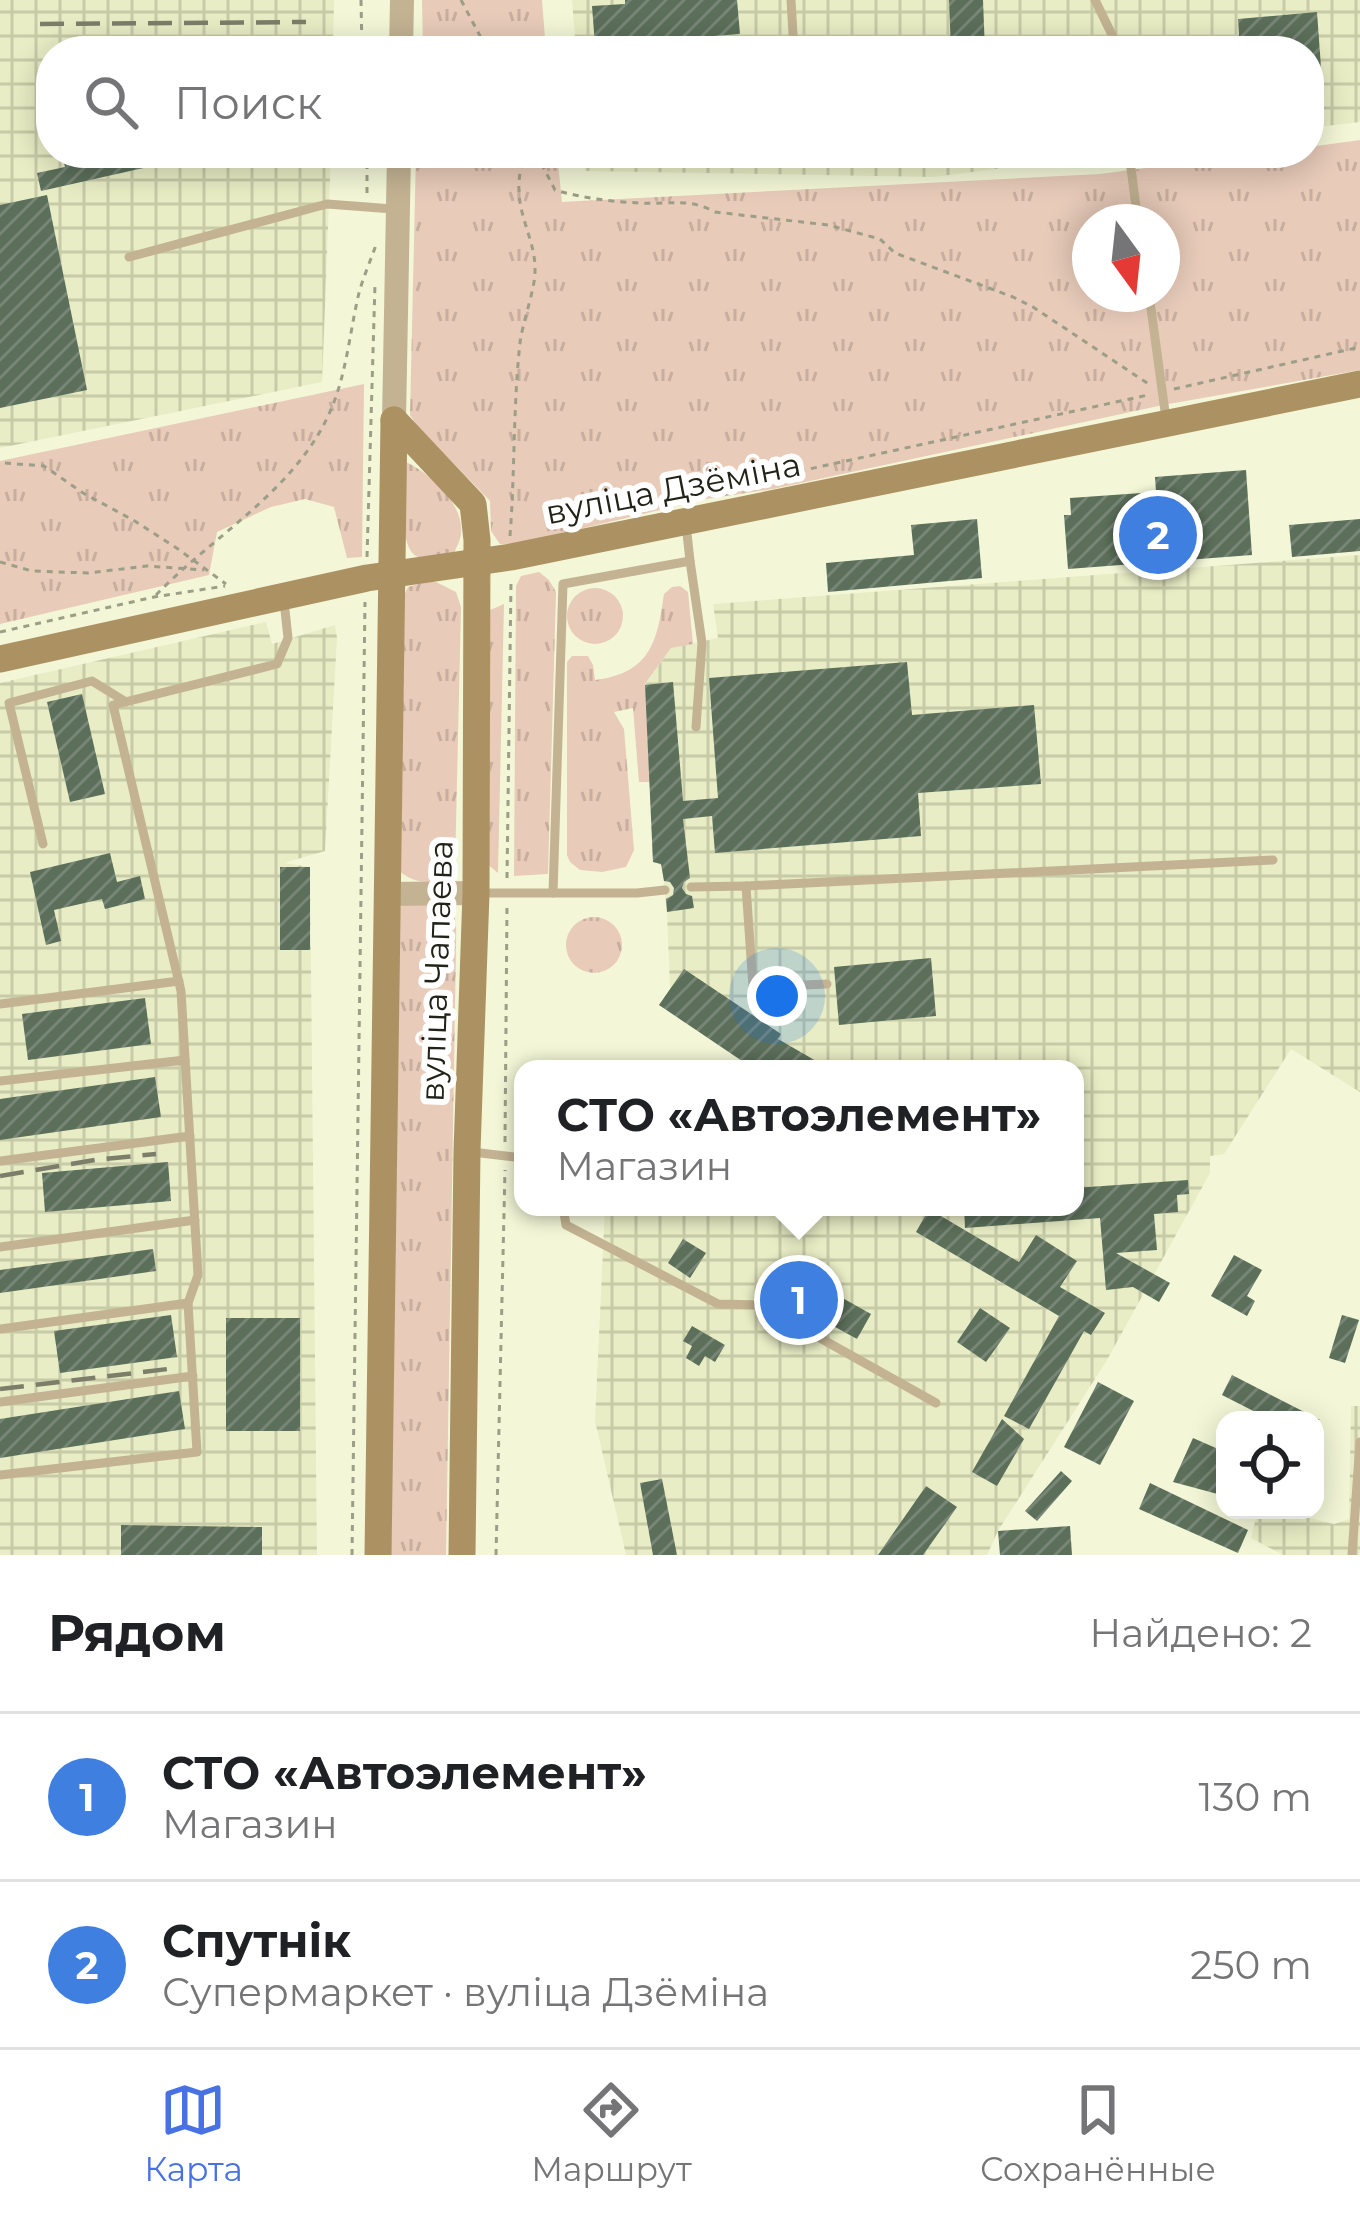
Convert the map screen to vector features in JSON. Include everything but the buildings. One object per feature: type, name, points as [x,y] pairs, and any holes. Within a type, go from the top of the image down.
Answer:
[{"type":"main road","name":"вуліца Дзёміна","points":[[0,659],[284,596],[511,557],[1360,384]]},
{"type":"main road","name":"вуліца Чапаева","points":[[394,419],[472,504],[477,563],[476,893],[462,1555]]},
{"type":"main road","name":"вуліца Чапаева","points":[[378,1555],[389,894],[379,577],[394,419]]},
{"type":"street","points":[[401,36],[402,0]]},
{"type":"street","name":"вуліца Чапаева","points":[[394,419],[386,208],[395,168]]},
{"type":"street","points":[[389,894],[476,893]]},
{"type":"lane","points":[[791,0],[793,36]]},
{"type":"lane","points":[[1095,0],[1113,36]]},
{"type":"lane","points":[[1131,168],[1136,204]]},
{"type":"lane","points":[[129,257],[327,204],[386,208]]},
{"type":"lane","points":[[1151,312],[1168,424]]},
{"type":"lane","points":[[686,522],[702,643],[696,728]]},
{"type":"lane","points":[[553,893],[563,584],[690,561]]},
{"type":"lane","points":[[0,1475],[197,1452],[188,1303],[198,1275],[179,981],[113,705],[277,664],[288,638],[284,596]]},
{"type":"lane","points":[[43,844],[9,703],[92,681],[126,702]]},
{"type":"lane","points":[[691,887],[1274,860]]},
{"type":"lane","points":[[746,886],[753,987],[826,984]]},
{"type":"lane","points":[[476,893],[665,890]]},
{"type":"lane","points":[[0,1004],[179,981]]},
{"type":"lane","points":[[0,1082],[185,1060]]},
{"type":"lane","points":[[0,1161],[190,1136]]},
{"type":"lane","points":[[467,1151],[514,1157]]},
{"type":"lane","points":[[564,1216],[566,1225],[718,1304],[761,1305],[936,1403]]},
{"type":"lane","points":[[0,1247],[195,1220]]},
{"type":"lane","points":[[0,1329],[188,1303]]},
{"type":"lane","points":[[0,1402],[193,1376]]},
{"type":"lane","points":[[1352,1555],[1360,1442]]},
{"type":"path","points":[[361,0],[362,36]]},
{"type":"path","points":[[461,0],[480,36]]},
{"type":"path","points":[[367,168],[366,192],[386,208]]},
{"type":"path","points":[[496,1555],[512,449],[520,342],[536,278],[518,189],[522,168]]},
{"type":"path","points":[[544,168],[555,190],[572,195],[641,203],[699,203],[715,212],[828,225],[880,238],[895,253],[1033,307],[1161,392]]},
{"type":"path","points":[[154,597],[288,476],[313,444],[330,412],[348,358],[358,295],[376,243],[376,263]]},
{"type":"path","points":[[352,1555],[379,577],[375,283]]},
{"type":"path","points":[[556,524],[1360,347]]},
{"type":"path","points":[[0,632],[154,597],[228,586],[44,466],[4,464]]},
{"type":"path","points":[[0,562],[32,572],[88,574],[147,566],[206,570]]},
{"type":"shaded area","points":[[0,0],[334,0],[333,36],[36,36],[36,168],[330,168],[322,382],[0,448]]},
{"type":"shaded area","points":[[572,0],[1360,0],[1360,122],[1324,126],[1324,36],[575,36]]},
{"type":"shaded area","points":[[585,168],[1003,168],[934,177]]},
{"type":"shaded area","points":[[1360,555],[1360,1092],[1291,1049],[1224,1154],[1210,1156],[1210,1173],[1107,1360],[987,1555],[626,1555],[595,1421],[605,1216],[1084,1216],[1084,1060],[741,1060],[659,1005],[670,989],[667,912],[662,865],[653,862],[645,685],[671,648],[718,638],[713,604]]},
{"type":"shaded area","points":[[266,622],[272,644],[335,625],[337,638],[325,851],[284,863],[310,867],[317,1555],[0,1555],[0,683]]},
{"type":"shaded area","points":[[1351,1406],[1360,1406],[1360,1555],[1283,1555],[1251,1538],[1256,1519],[1314,1519],[1334,1524],[1349,1519]]},
{"type":"green space","points":[[422,0],[542,0],[545,36],[423,36]]},
{"type":"green space","points":[[1360,140],[1360,370],[1163,405],[500,544],[491,531],[490,501],[410,415],[416,168],[559,168],[562,202],[1146,168],[1324,168],[1324,145]]},
{"type":"green space","points":[[364,384],[362,557],[347,558],[334,507],[305,499],[271,507],[217,532],[209,575],[0,624],[0,461]]},
{"type":"green space","points":[[406,462],[435,482],[457,511],[461,533],[454,553],[425,559],[410,549],[404,513]]},
{"type":"green space","points":[[539,572],[556,592],[548,874],[514,876],[516,586],[521,576]]},
{"type":"green space","points":[[426,582],[456,592],[461,607],[455,867],[451,876],[430,882],[399,871],[403,598],[408,587]]},
{"type":"green space","points":[[680,586],[688,592],[693,644],[671,648],[645,684],[650,782],[639,782],[633,708],[614,712],[624,729],[634,850],[626,867],[580,870],[567,855],[567,662],[572,656],[588,656],[595,680],[639,663],[654,641],[664,594]]},
{"type":"green space","points":[[595,588],[615,596],[623,616],[615,636],[595,644],[575,636],[567,616],[575,596]]},
{"type":"green space","points":[[504,604],[498,873],[486,863],[488,611]]},
{"type":"green space","points":[[443,901],[454,915],[456,933],[446,1555],[388,1555],[398,913],[402,903]]},
{"type":"green space","points":[[594,917],[614,925],[622,945],[614,965],[594,973],[574,965],[566,945],[574,925]]},
{"type":"railway","points":[[40,24],[306,22]]},
{"type":"railway","points":[[0,1176],[156,1154]]},
{"type":"railway","points":[[0,1389],[168,1369]]},
{"type":"place","name":"Спутнік","points":[[1158,535]]},
{"type":"place","name":"СТО «Автоэлемент»","points":[[799,1300]]}]
